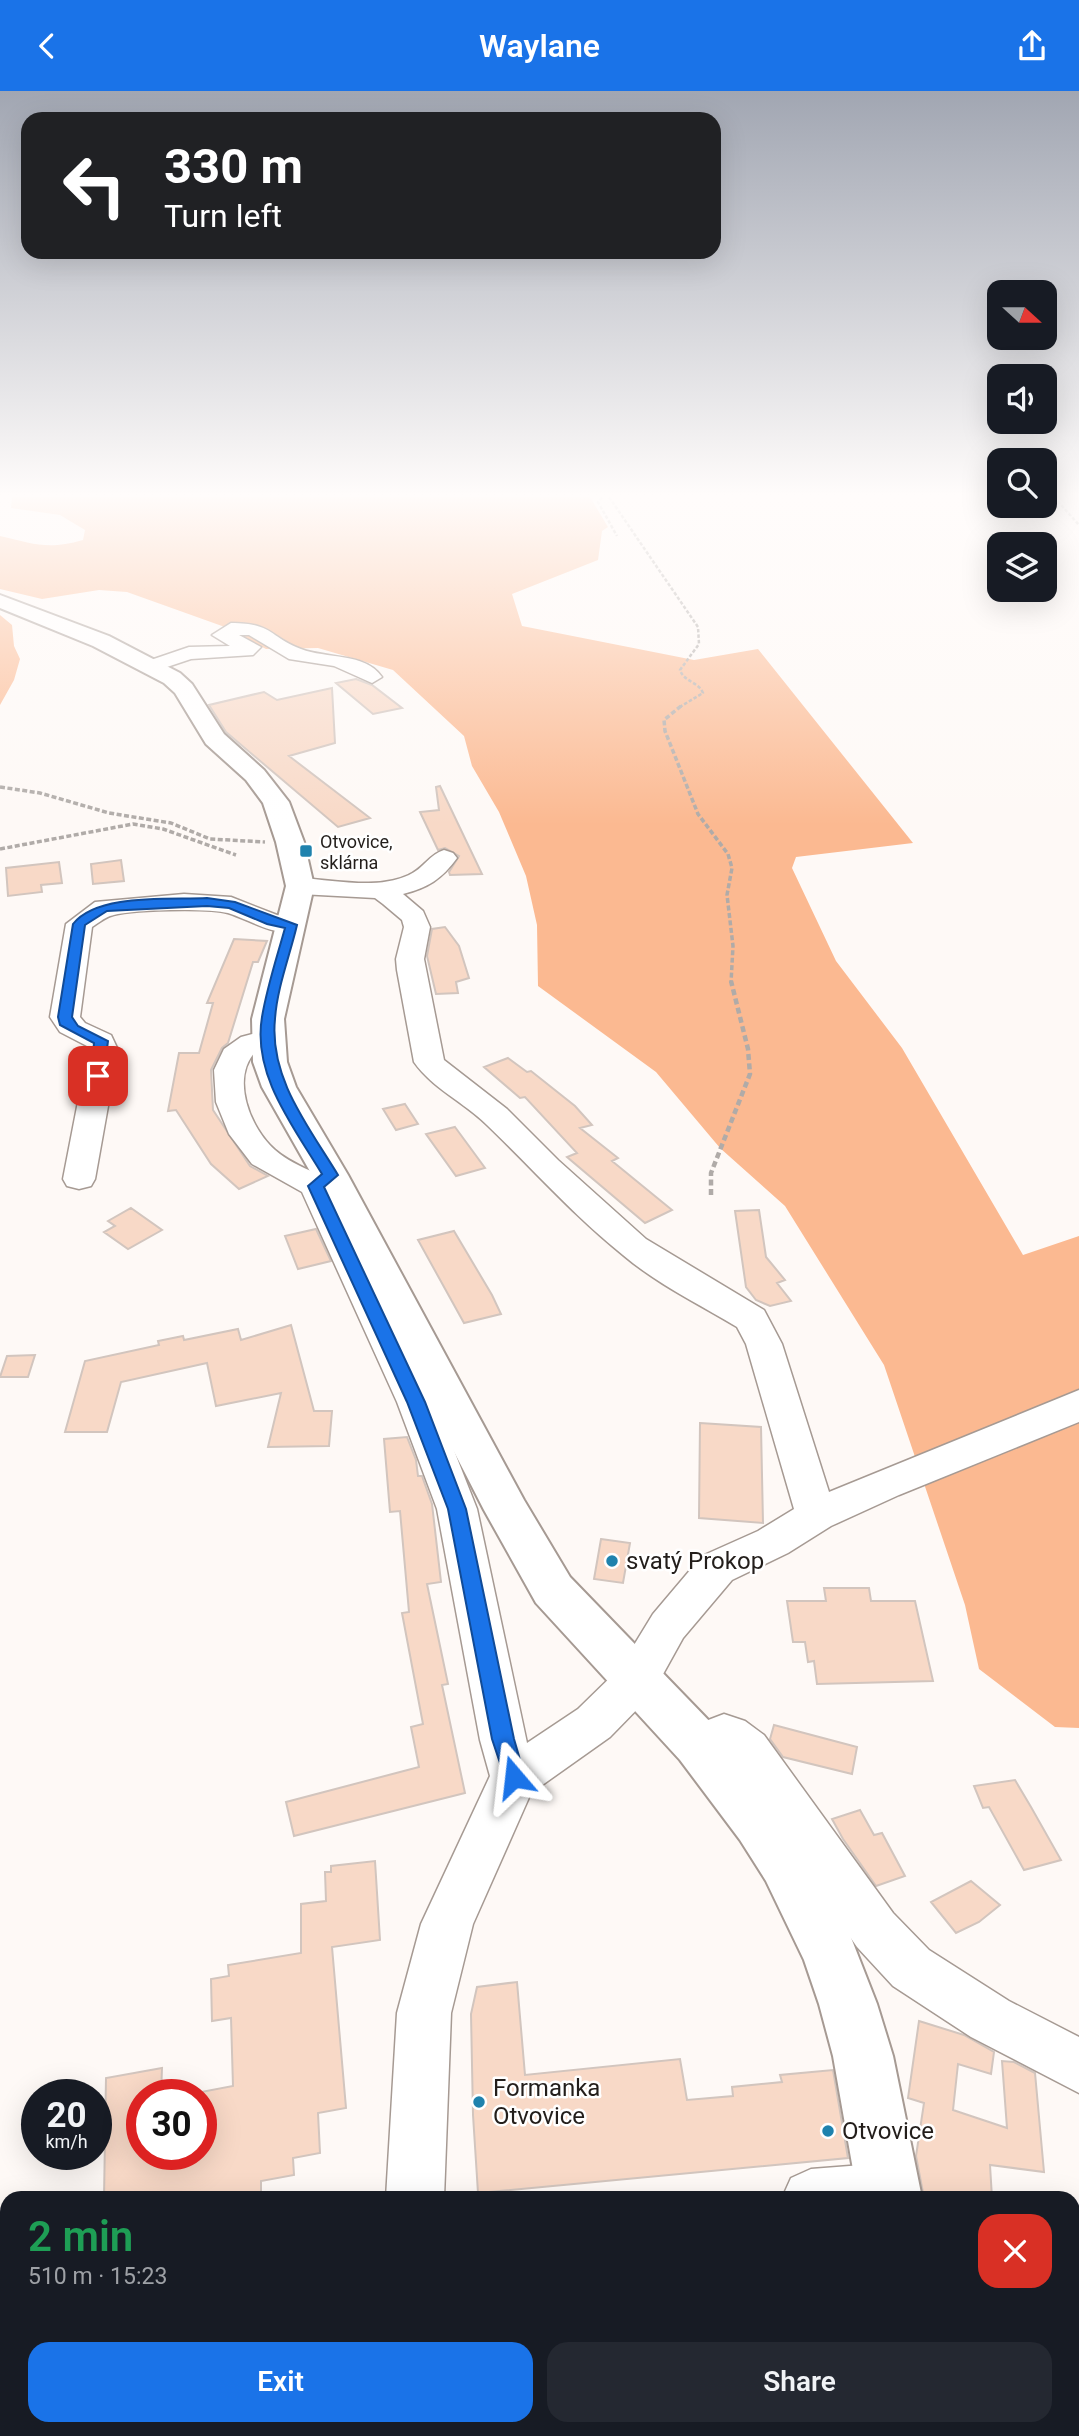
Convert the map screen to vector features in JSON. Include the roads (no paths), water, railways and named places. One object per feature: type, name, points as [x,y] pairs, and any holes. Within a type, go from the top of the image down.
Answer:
[{"type":"main road","points":[[18,606],[152,666],[184,689],[215,739],[267,788],[276,802],[290,842],[300,886],[274,989],[268,1039],[270,1062],[279,1087],[323,1181],[553,1590],[698,1744],[759,1823],[785,1863],[830,1955],[863,2056],[888,2191]]},
{"type":"street","points":[[152,666],[189,653],[246,651],[251,647],[222,635],[231,629],[246,628],[263,634],[296,655],[339,661],[372,677]]},
{"type":"street","points":[[300,886],[382,891],[423,879],[435,871],[444,858]]},
{"type":"street","points":[[382,891],[414,917],[417,927],[411,970],[429,1062],[442,1076],[496,1116],[546,1167],[634,1247],[657,1264],[751,1319],[764,1345],[816,1515]]},
{"type":"street","points":[[79,1179],[103,1050],[101,1041],[73,1029],[67,1025],[65,1017],[79,924],[104,908],[184,902],[231,905],[271,922],[291,925]]},
{"type":"street","points":[[268,1039],[247,1045],[236,1058],[229,1078],[230,1101],[237,1122],[264,1157],[323,1181],[416,1402],[457,1509],[503,1739],[514,1777]]},
{"type":"street","points":[[415,2191],[424,2013],[447,1924],[496,1811],[514,1777],[593,1723],[636,1681],[668,1626],[718,1568],[773,1542],[816,1515],[885,1484],[1067,1412],[1079,1404]]},
{"type":"street","points":[[698,1744],[715,1733],[724,1733],[733,1736],[747,1749],[875,1930],[911,1968],[990,2019],[1079,2066]]},
{"type":"place","name":"Otvovice, sklárna","points":[[306,851]]},
{"type":"place","name":"svatý Prokop","points":[[612,1561]]},
{"type":"place","name":"Formanka Otvovice","points":[[479,2102]]},
{"type":"place","name":"Otvovice","points":[[828,2131]]}]
